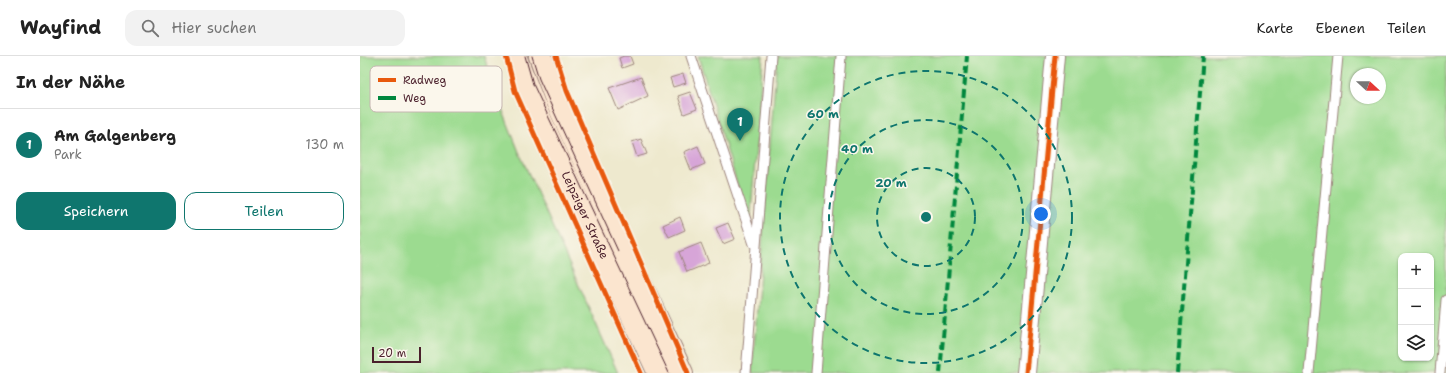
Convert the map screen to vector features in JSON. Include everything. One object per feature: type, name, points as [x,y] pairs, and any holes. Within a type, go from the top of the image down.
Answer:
[{"type":"main road","name":"Leipziger Straße","points":[[515,56],[536,110],[659,373]]},
{"type":"main road","name":"Leipziger Straße","points":[[540,56],[557,102],[682,373]]},
{"type":"street","points":[[1026,373],[1055,56]]},
{"type":"lane","points":[[691,56],[755,249]]},
{"type":"lane","points":[[746,373],[771,56]]},
{"type":"lane","points":[[816,373],[841,56]]},
{"type":"lane","points":[[1309,373],[1338,56]]},
{"type":"lane","points":[[1440,373],[1446,300]]},
{"type":"green space","points":[[360,56],[484,56],[487,66],[370,66],[370,112],[502,112],[502,109],[519,152],[618,373],[360,373]]},
{"type":"green space","points":[[698,56],[763,56],[750,226]]},
{"type":"green space","points":[[777,56],[1446,56],[1446,373],[752,373]]},
{"type":"building","points":[[630,56],[633,64],[622,68],[619,58]]},
{"type":"building","points":[[683,74],[686,83],[673,87],[670,78]]},
{"type":"building","points":[[641,77],[648,96],[618,110],[609,88]]},
{"type":"building","points":[[690,92],[697,109],[684,114],[678,96]]},
{"type":"building","points":[[641,139],[647,154],[637,157],[632,142]]},
{"type":"building","points":[[698,146],[705,164],[691,170],[684,152]]},
{"type":"building","points":[[680,217],[685,230],[669,237],[663,225]]},
{"type":"building","points":[[728,223],[735,239],[723,244],[716,228]]},
{"type":"building","points":[[701,243],[709,263],[687,272],[679,252]]},
{"type":"tram line","points":[[525,56],[533,84],[669,373]]},
{"type":"tram line","points":[[532,56],[539,79],[618,251]]},
{"type":"marked path","points":[[940,373],[967,56]]},
{"type":"marked path","points":[[1177,373],[1203,56]]},
{"type":"cycle path","points":[[506,56],[515,91],[641,373]]},
{"type":"cycle path","points":[[556,56],[567,91],[688,373]]},
{"type":"cycle path","points":[[1026,373],[1055,56]]},
{"type":"place","name":"Am Galgenberg","points":[[740,141]]}]
